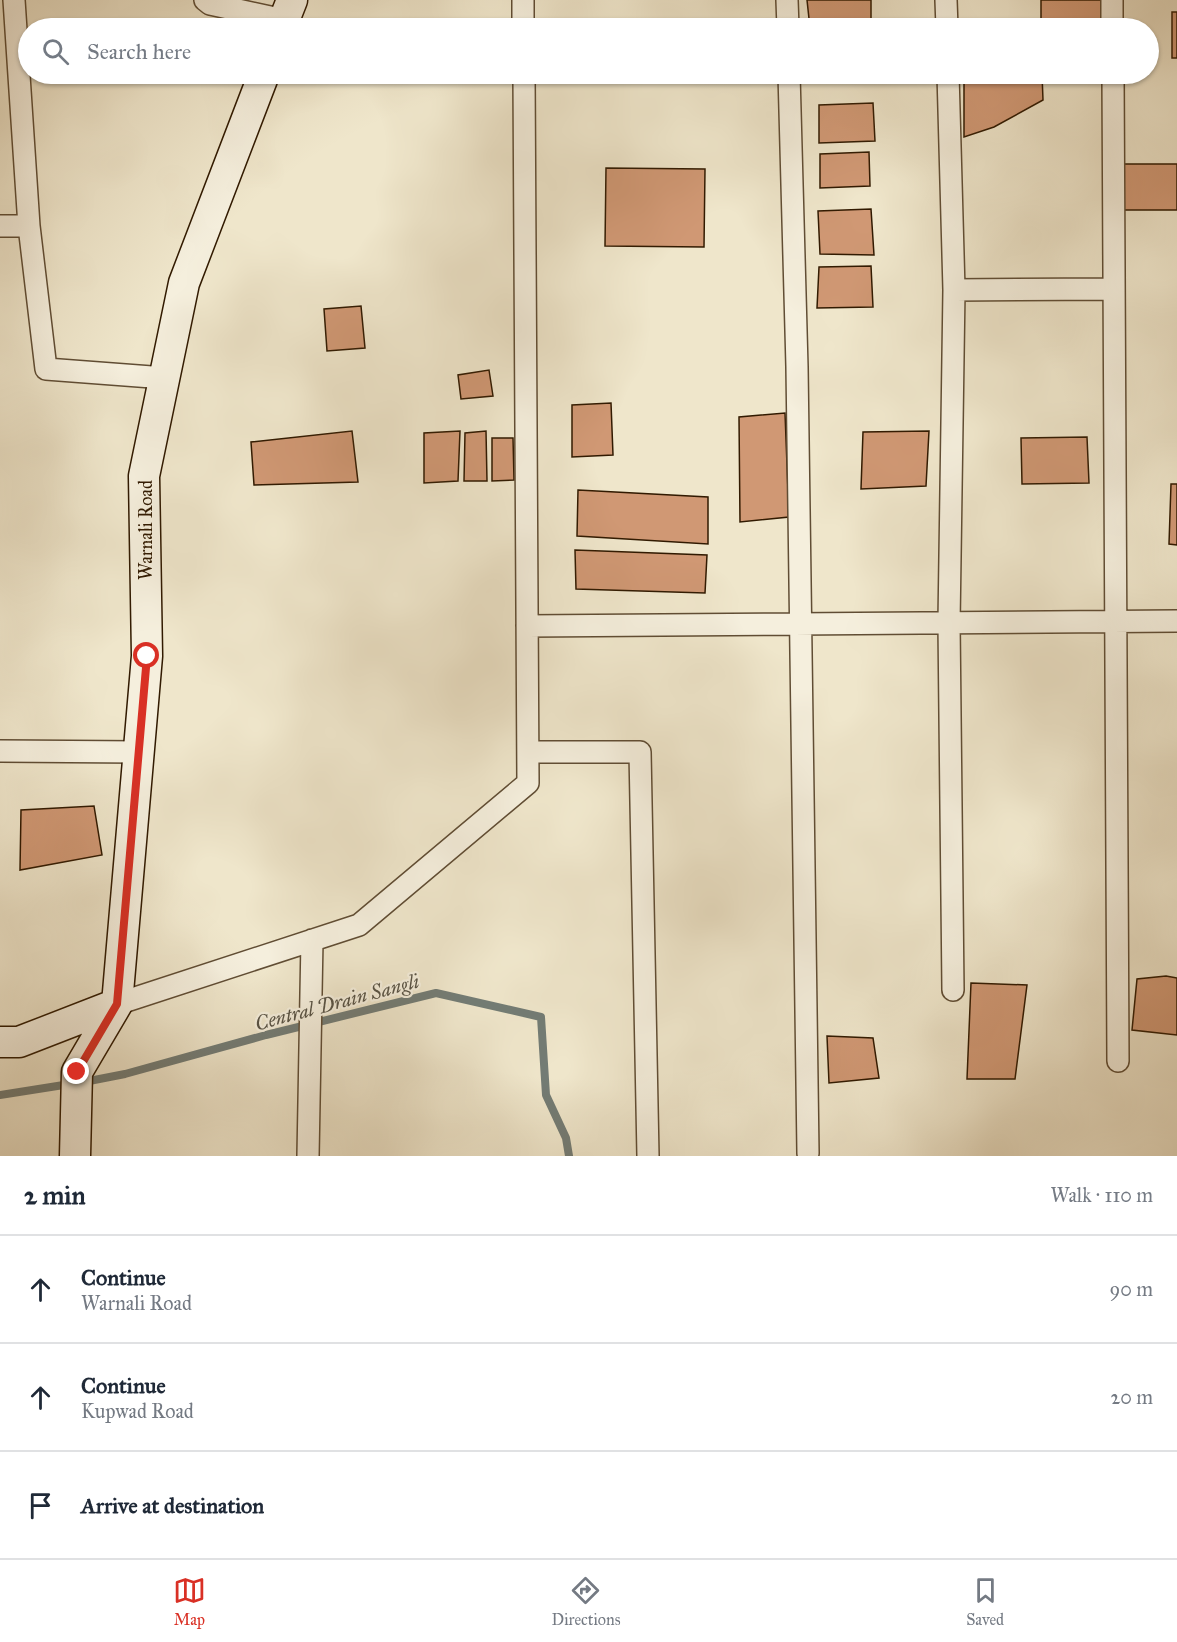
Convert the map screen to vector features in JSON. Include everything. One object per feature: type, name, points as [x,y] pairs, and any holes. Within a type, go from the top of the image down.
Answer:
[{"type":"main road","name":"Warnali Road","points":[[117,1004],[147,656],[144,476],[184,283],[260,84]]},
{"type":"main road","points":[[0,1042],[19,1042],[117,1004]]},
{"type":"main road","points":[[75,1156],[77,1072],[117,1004]]},
{"type":"street","points":[[14,0],[18,60]]},
{"type":"street","points":[[206,0],[210,4],[285,16]]},
{"type":"street","points":[[523,0],[524,18]]},
{"type":"street","points":[[787,0],[788,18]]},
{"type":"street","points":[[946,0],[947,18]]},
{"type":"street","points":[[1112,0],[1112,18]]},
{"type":"street","points":[[20,84],[29,226],[46,369],[165,378]]},
{"type":"street","points":[[117,1004],[359,925],[528,783],[524,84]]},
{"type":"street","points":[[789,84],[797,367],[808,1153]]},
{"type":"street","points":[[948,84],[954,290],[949,623],[952,990]]},
{"type":"street","points":[[1113,84],[1118,1061]]},
{"type":"street","points":[[0,226],[29,226]]},
{"type":"street","points":[[954,290],[1114,289]]},
{"type":"street","points":[[527,626],[1177,621]]},
{"type":"street","points":[[0,751],[139,752]]},
{"type":"street","points":[[528,752],[640,752],[648,1156]]},
{"type":"street","points":[[308,1156],[312,940]]},
{"type":"building","points":[[807,0],[871,0],[871,18],[809,18]]},
{"type":"building","points":[[1041,0],[1107,0],[1107,16],[1104,18],[1041,18]]},
{"type":"building","points":[[1172,12],[1177,12],[1177,58],[1172,58]]},
{"type":"building","points":[[964,84],[1042,84],[1043,100],[994,127],[964,137]]},
{"type":"building","points":[[873,103],[875,141],[819,143],[819,105]]},
{"type":"building","points":[[869,152],[870,186],[820,188],[820,154]]},
{"type":"building","points":[[1120,164],[1177,164],[1177,210],[1120,210]]},
{"type":"building","points":[[606,168],[705,169],[704,247],[605,246]]},
{"type":"building","points":[[871,209],[874,255],[820,254],[818,211]]},
{"type":"building","points":[[871,266],[873,307],[817,308],[819,267]]},
{"type":"building","points":[[361,306],[365,348],[327,351],[324,309]]},
{"type":"building","points":[[489,370],[493,396],[461,399],[458,375]]},
{"type":"building","points":[[611,403],[613,455],[572,457],[572,405]]},
{"type":"building","points":[[785,413],[789,517],[740,522],[739,417]]},
{"type":"building","points":[[352,431],[358,482],[254,485],[251,442]]},
{"type":"building","points":[[460,431],[458,481],[424,483],[424,433]]},
{"type":"building","points":[[486,431],[487,481],[464,481],[465,433]]},
{"type":"building","points":[[929,431],[926,486],[861,489],[863,432]]},
{"type":"building","points":[[1087,437],[1089,483],[1022,484],[1021,438]]},
{"type":"building","points":[[492,438],[513,438],[514,480],[492,481]]},
{"type":"building","points":[[1171,484],[1177,484],[1177,545],[1169,544]]},
{"type":"building","points":[[578,490],[708,497],[708,544],[577,536]]},
{"type":"building","points":[[575,550],[707,555],[705,593],[576,589]]},
{"type":"building","points":[[94,806],[102,855],[20,870],[21,810]]},
{"type":"building","points":[[1166,976],[1177,978],[1177,1035],[1132,1030],[1137,979]]},
{"type":"building","points":[[971,983],[1027,985],[1015,1079],[967,1079]]},
{"type":"building","points":[[827,1036],[873,1038],[879,1078],[829,1083]]},
{"type":"waterway","name":"Central Drain Sangli","points":[[84,1082],[125,1074],[266,1035],[436,993],[541,1017],[546,1095],[566,1138],[569,1156]]},
{"type":"waterway","name":"Central Drain Sangli","points":[[0,1095],[70,1084]]},
{"type":"route","points":[[77,1072],[117,1004],[147,656]]}]
